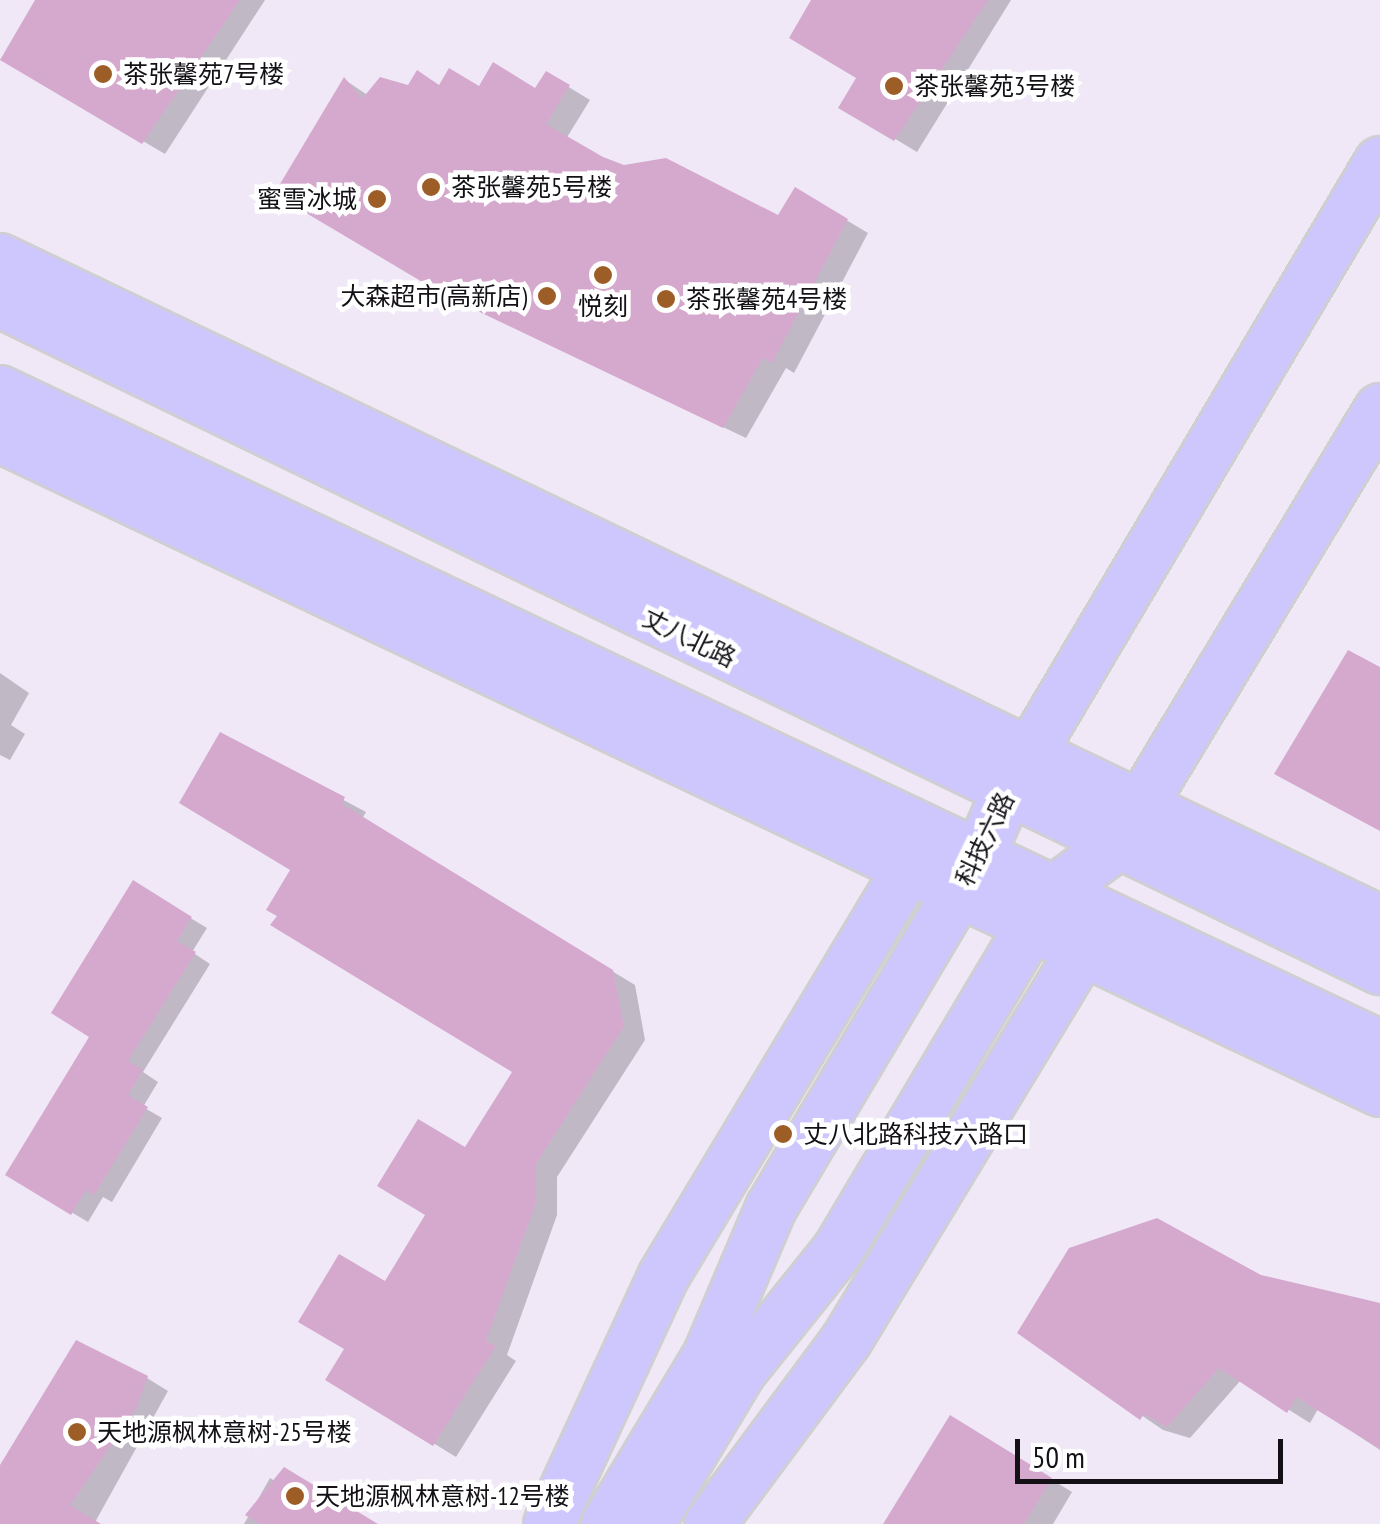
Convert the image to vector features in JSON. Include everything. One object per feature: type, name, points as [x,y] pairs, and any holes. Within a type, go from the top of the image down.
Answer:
[{"type":"main road","name":"科技六路","points":[[608,1524],[709,1354],[772,1208],[968,876],[1018,773],[1380,162]]},
{"type":"main road","points":[[0,259],[1128,826],[1380,970]]},
{"type":"main road","name":"丈八北路","points":[[0,302],[1018,773]]},
{"type":"main road","points":[[0,391],[968,876],[1040,910],[1380,1046]]},
{"type":"main road","points":[[649,1524],[740,1371],[838,1250],[1040,910],[1128,826],[1380,409]]},
{"type":"main road","points":[[0,437],[909,868],[968,876]]},
{"type":"main road","points":[[1128,826],[1380,921]]},
{"type":"main road","points":[[548,1524],[663,1278],[909,868]]},
{"type":"main road","points":[[1040,910],[1082,951],[1380,1090]]},
{"type":"main road","points":[[710,1524],[846,1341],[1082,951]]},
{"type":"building","name":"茶张馨苑7号楼","points":[[35,0],[240,0],[142,144],[0,60]]},
{"type":"building","name":"茶张馨苑3号楼","points":[[811,0],[988,0],[894,141],[838,108],[856,78],[789,38]]},
{"type":"building","points":[[493,62],[535,88],[546,71],[570,85],[546,124],[603,157],[624,165],[666,158],[778,215],[795,187],[848,219],[772,363],[763,358],[723,428],[446,296],[274,194],[344,77],[362,99],[380,77],[408,85],[417,70],[439,85],[449,68],[479,86]]},
{"type":"building","points":[[1348,650],[1380,667],[1380,831],[1274,774]]},
{"type":"building","points":[[220,732],[345,797],[342,804],[613,970],[624,1026],[536,1164],[536,1202],[486,1341],[496,1346],[433,1446],[325,1380],[344,1349],[298,1322],[339,1254],[385,1281],[425,1215],[377,1186],[418,1119],[465,1147],[512,1072],[270,925],[277,916],[266,910],[290,870],[179,803]]},
{"type":"building","points":[[133,880],[192,917],[177,941],[196,952],[128,1061],[143,1070],[128,1095],[148,1107],[94,1195],[86,1190],[71,1215],[5,1175],[89,1037],[51,1013]]},
{"type":"building","points":[[1157,1218],[1261,1275],[1380,1303],[1380,1449],[1296,1397],[1287,1413],[1219,1368],[1167,1427],[1144,1414],[1140,1420],[1017,1333],[1069,1248]]},
{"type":"building","name":"天地源枫林意树-25号楼","points":[[76,1340],[148,1376],[136,1409],[70,1505],[101,1524],[0,1524],[0,1465]]},
{"type":"building","points":[[950,1415],[1052,1478],[1024,1524],[883,1524]]},
{"type":"building","name":"天地源枫林意树-12号楼","points":[[284,1467],[378,1524],[260,1524],[245,1515]]},
{"type":"place","name":"茶张馨苑7号楼","points":[[103,74]]},
{"type":"place","name":"茶张馨苑3号楼","points":[[894,86]]},
{"type":"place","name":"茶张馨苑5号楼","points":[[431,187]]},
{"type":"place","name":"蜜雪冰城","points":[[377,199]]},
{"type":"place","name":"悦刻","points":[[603,275]]},
{"type":"place","name":"大森超市(高新店)","points":[[547,296]]},
{"type":"place","name":"茶张馨苑4号楼","points":[[666,299]]},
{"type":"place","name":"丈八北路科技六路口","points":[[783,1134]]},
{"type":"place","name":"天地源枫林意树-25号楼","points":[[77,1432]]},
{"type":"place","name":"天地源枫林意树-12号楼","points":[[295,1496]]}]
